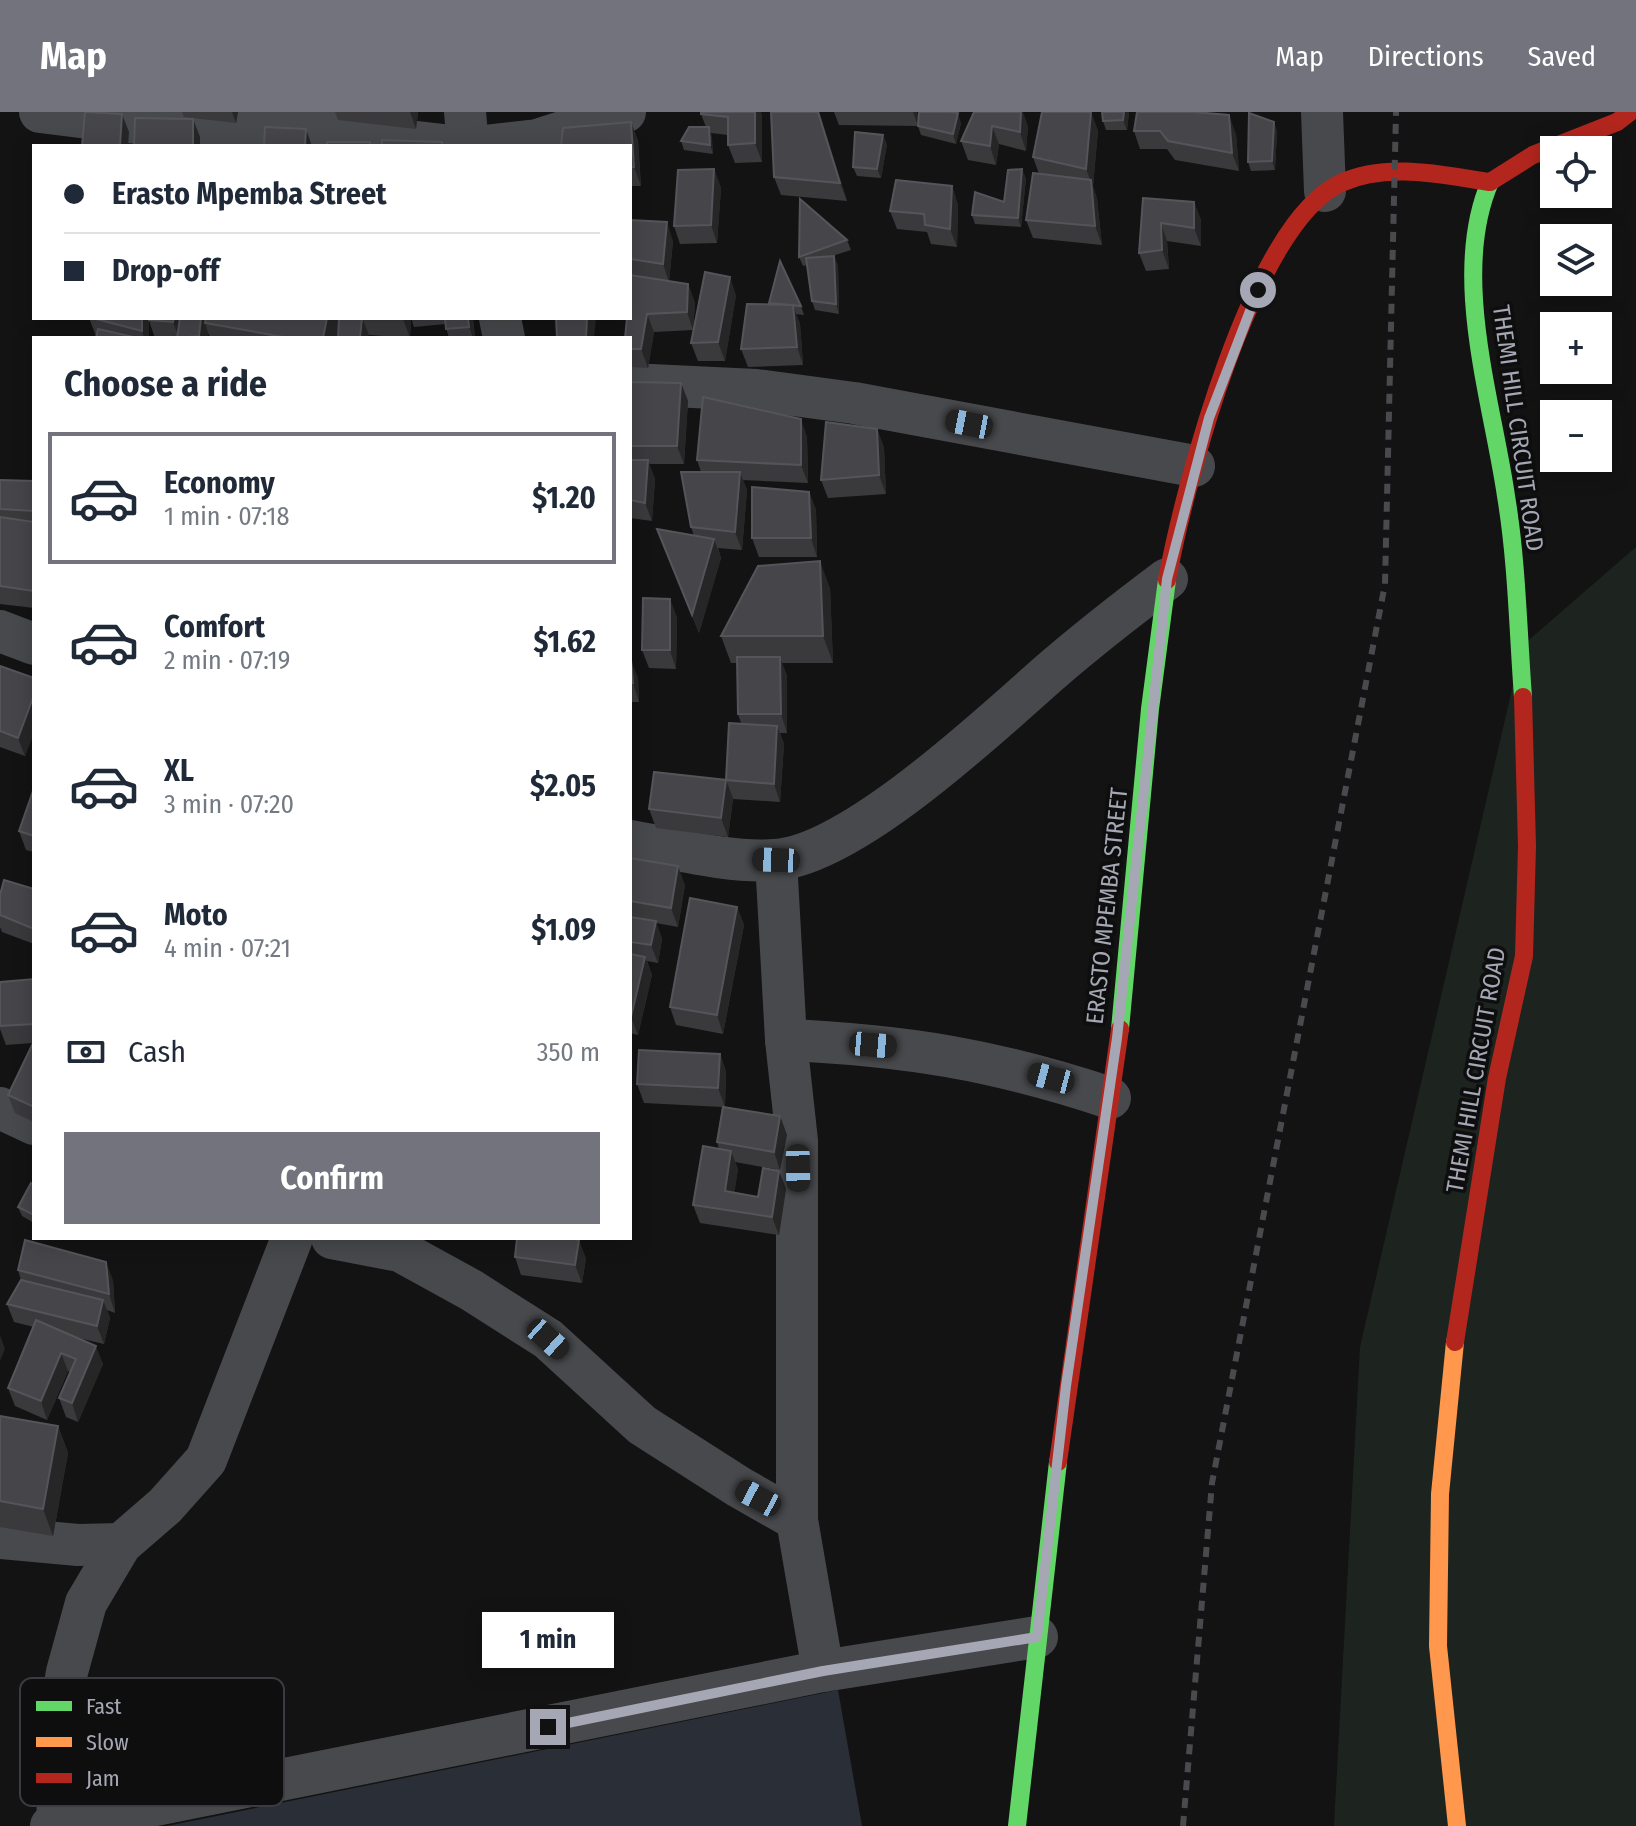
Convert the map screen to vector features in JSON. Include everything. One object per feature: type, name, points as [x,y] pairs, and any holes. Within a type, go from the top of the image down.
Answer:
[{"type":"street","points":[[40,112],[120,122],[312,130],[434,144]]},
{"type":"street","points":[[465,112],[468,144]]},
{"type":"street","points":[[502,144],[537,140],[625,112]]},
{"type":"street","points":[[1322,112],[1325,191]]},
{"type":"street","points":[[1490,182],[1533,155],[1617,122],[1630,112]]},
{"type":"street","name":"ERASTO MPEMBA STREET","points":[[1017,1826],[1068,1372],[1095,1174],[1110,1098],[1167,579],[1194,466],[1227,366],[1280,241],[1325,191],[1362,175],[1396,172],[1490,182]]},
{"type":"street","name":"THEMI HILL CIRCUIT ROAD","points":[[1457,1826],[1438,1646],[1440,1494],[1457,1316],[1497,1078],[1524,956],[1527,861],[1526,736],[1507,499],[1476,323],[1475,235],[1480,205],[1490,182]]},
{"type":"street","points":[[632,384],[756,390],[854,403],[1194,466]]},
{"type":"street","points":[[632,841],[732,858],[776,860],[819,850],[868,819],[981,734],[1069,656],[1167,579]]},
{"type":"street","points":[[0,631],[32,643]]},
{"type":"street","points":[[776,860],[786,1040],[798,1156],[797,1520],[823,1671]]},
{"type":"street","points":[[786,1040],[900,1047],[994,1062],[1110,1098]]},
{"type":"street","points":[[0,1108],[32,1123]]},
{"type":"street","points":[[342,1240],[400,1251],[471,1290],[548,1339],[642,1425],[797,1520]]},
{"type":"street","points":[[66,1678],[86,1603],[121,1544],[165,1506],[206,1460],[281,1242]]},
{"type":"street","points":[[0,1538],[78,1545],[121,1544]]},
{"type":"street","points":[[284,1779],[823,1671],[1037,1637]]},
{"type":"street","points":[[55,1825],[150,1806]]},
{"type":"shaded area","points":[[1636,547],[1636,1826],[1334,1826],[1360,1347],[1522,646]]},
{"type":"shaded area","points":[[838,1690],[862,1826],[167,1826],[266,1806],[284,1806],[284,1802]]},
{"type":"building","points":[[85,112],[122,114],[120,144],[82,144]]},
{"type":"building","points":[[701,112],[755,112],[755,143],[728,145],[728,117]]},
{"type":"building","points":[[771,112],[818,112],[840,183],[774,177]]},
{"type":"building","points":[[919,112],[958,113],[953,134],[918,126]]},
{"type":"building","points":[[974,112],[1021,112],[1020,132],[992,126],[990,146],[961,141]]},
{"type":"building","points":[[1042,112],[1091,112],[1086,169],[1033,157]]},
{"type":"building","points":[[1102,112],[1124,112],[1123,120],[1103,121]]},
{"type":"building","points":[[1137,112],[1229,115],[1232,153],[1168,141],[1160,131],[1134,131]]},
{"type":"building","points":[[1249,113],[1274,122],[1272,161],[1248,162]]},
{"type":"building","points":[[135,118],[193,119],[193,144],[134,144]]},
{"type":"building","points":[[631,122],[634,167],[632,144],[561,144],[563,128]]},
{"type":"building","points":[[265,127],[306,129],[305,144],[264,144]]},
{"type":"building","points":[[689,127],[709,127],[710,145],[681,141]]},
{"type":"building","points":[[855,132],[883,135],[877,169],[853,167]]},
{"type":"building","points":[[382,140],[442,142],[442,144],[382,144]]},
{"type":"building","points":[[327,142],[370,142],[370,144]]},
{"type":"building","points":[[714,169],[711,225],[674,226],[678,170]]},
{"type":"building","points":[[1022,169],[1018,218],[972,215],[975,192],[1004,202],[1008,170]]},
{"type":"building","points":[[1033,173],[1091,180],[1095,226],[1026,220]]},
{"type":"building","points":[[896,180],[952,186],[950,229],[925,225],[924,214],[890,211]]},
{"type":"building","points":[[1143,198],[1194,202],[1194,228],[1161,223],[1162,250],[1139,253]]},
{"type":"building","points":[[800,199],[847,240],[799,257]]},
{"type":"building","points":[[632,220],[667,222],[663,264],[632,259]]},
{"type":"building","points":[[834,256],[836,304],[812,301],[806,258]]},
{"type":"building","points":[[780,261],[801,306],[769,303]]},
{"type":"building","points":[[705,272],[730,277],[718,342],[691,343]]},
{"type":"building","points":[[632,275],[688,284],[687,312],[647,314],[641,349],[632,349],[632,336],[625,336],[627,320],[632,320]]},
{"type":"building","points":[[747,304],[793,305],[797,347],[741,349]]},
{"type":"building","points":[[100,320],[142,320],[142,331]]},
{"type":"building","points":[[180,320],[201,320],[199,336],[177,336]]},
{"type":"building","points":[[206,320],[327,320],[323,336],[278,336],[205,323]]},
{"type":"building","points":[[339,320],[362,320],[360,336],[338,336]]},
{"type":"building","points":[[445,320],[468,320],[469,327],[446,329]]},
{"type":"building","points":[[556,320],[587,320],[586,336],[557,336]]},
{"type":"building","points":[[98,329],[129,336],[96,336]]},
{"type":"building","points":[[632,382],[681,383],[677,446],[632,446]]},
{"type":"building","points":[[703,397],[801,419],[801,465],[697,460]]},
{"type":"building","points":[[826,422],[877,429],[879,475],[821,480]]},
{"type":"building","points":[[632,460],[648,460],[645,503],[632,500]]},
{"type":"building","points":[[681,472],[740,472],[735,532],[691,527]]},
{"type":"building","points":[[0,480],[32,481],[32,511],[0,509]]},
{"type":"building","points":[[752,487],[809,492],[811,538],[752,538]]},
{"type":"building","points":[[0,517],[32,522],[32,591],[0,586]]},
{"type":"building","points":[[657,529],[714,539],[692,615]]},
{"type":"building","points":[[820,561],[823,636],[721,636],[758,566]]},
{"type":"building","points":[[643,598],[670,599],[670,650],[642,650]]},
{"type":"building","points":[[737,657],[780,657],[781,714],[738,714]]},
{"type":"building","points":[[0,666],[32,677],[32,700],[18,738],[0,731]]},
{"type":"building","points":[[729,723],[777,726],[774,784],[726,780]]},
{"type":"building","points":[[654,772],[726,780],[721,818],[649,809]]},
{"type":"building","points":[[32,794],[32,835],[19,831]]},
{"type":"building","points":[[632,858],[678,866],[671,908],[632,901]]},
{"type":"building","points":[[4,880],[32,888],[32,928],[0,915]]},
{"type":"building","points":[[690,898],[737,907],[717,1015],[670,1007]]},
{"type":"building","points":[[632,917],[656,921],[651,945],[632,942]]},
{"type":"building","points":[[632,954],[645,957],[632,1013]]},
{"type":"building","points":[[32,979],[32,1024],[0,1026],[0,982]]},
{"type":"building","points":[[32,1045],[32,1106],[8,1095]]},
{"type":"building","points":[[639,1050],[720,1054],[718,1088],[637,1084]]},
{"type":"building","points":[[723,1107],[780,1116],[774,1152],[717,1142]]},
{"type":"building","points":[[703,1146],[731,1151],[725,1191],[758,1197],[763,1168],[779,1171],[772,1217],[693,1205]]},
{"type":"building","points":[[31,1183],[32,1214],[18,1207]]},
{"type":"building","points":[[25,1240],[106,1262],[109,1294],[18,1270]]},
{"type":"building","points":[[517,1240],[579,1240],[575,1265],[515,1257]]},
{"type":"building","points":[[21,1280],[103,1300],[97,1326],[7,1304]]},
{"type":"building","points":[[36,1320],[96,1346],[72,1403],[59,1398],[76,1359],[61,1353],[41,1401],[8,1388]]},
{"type":"building","points":[[0,1416],[58,1426],[43,1509],[0,1501]]},
{"type":"railway","points":[[1183,1826],[1212,1483],[1385,584],[1396,112]]},
{"type":"traffic: fast","points":[[1490,182],[1479,218],[1474,256],[1474,296],[1484,379],[1510,521],[1523,697]]},
{"type":"traffic: fast","points":[[1120,1029],[1150,709],[1167,580]]},
{"type":"traffic: fast","points":[[1017,1826],[1058,1462]]},
{"type":"traffic: slow","points":[[1455,1342],[1440,1494],[1438,1646],[1457,1826]]},
{"type":"traffic: jam","points":[[1490,182],[1533,155],[1617,122],[1630,112]]},
{"type":"traffic: jam","points":[[1167,580],[1189,485],[1227,362],[1251,302],[1279,249],[1309,208],[1341,183],[1377,173],[1415,172],[1490,182]]},
{"type":"traffic: jam","points":[[1455,1342],[1497,1078],[1524,956],[1527,846],[1523,697]]},
{"type":"traffic: jam","points":[[1058,1462],[1120,1029]]},
{"type":"route","points":[[548,1727],[823,1671],[1037,1637],[1066,1386],[1095,1174],[1110,1098],[1167,579],[1209,418],[1258,290]]}]
